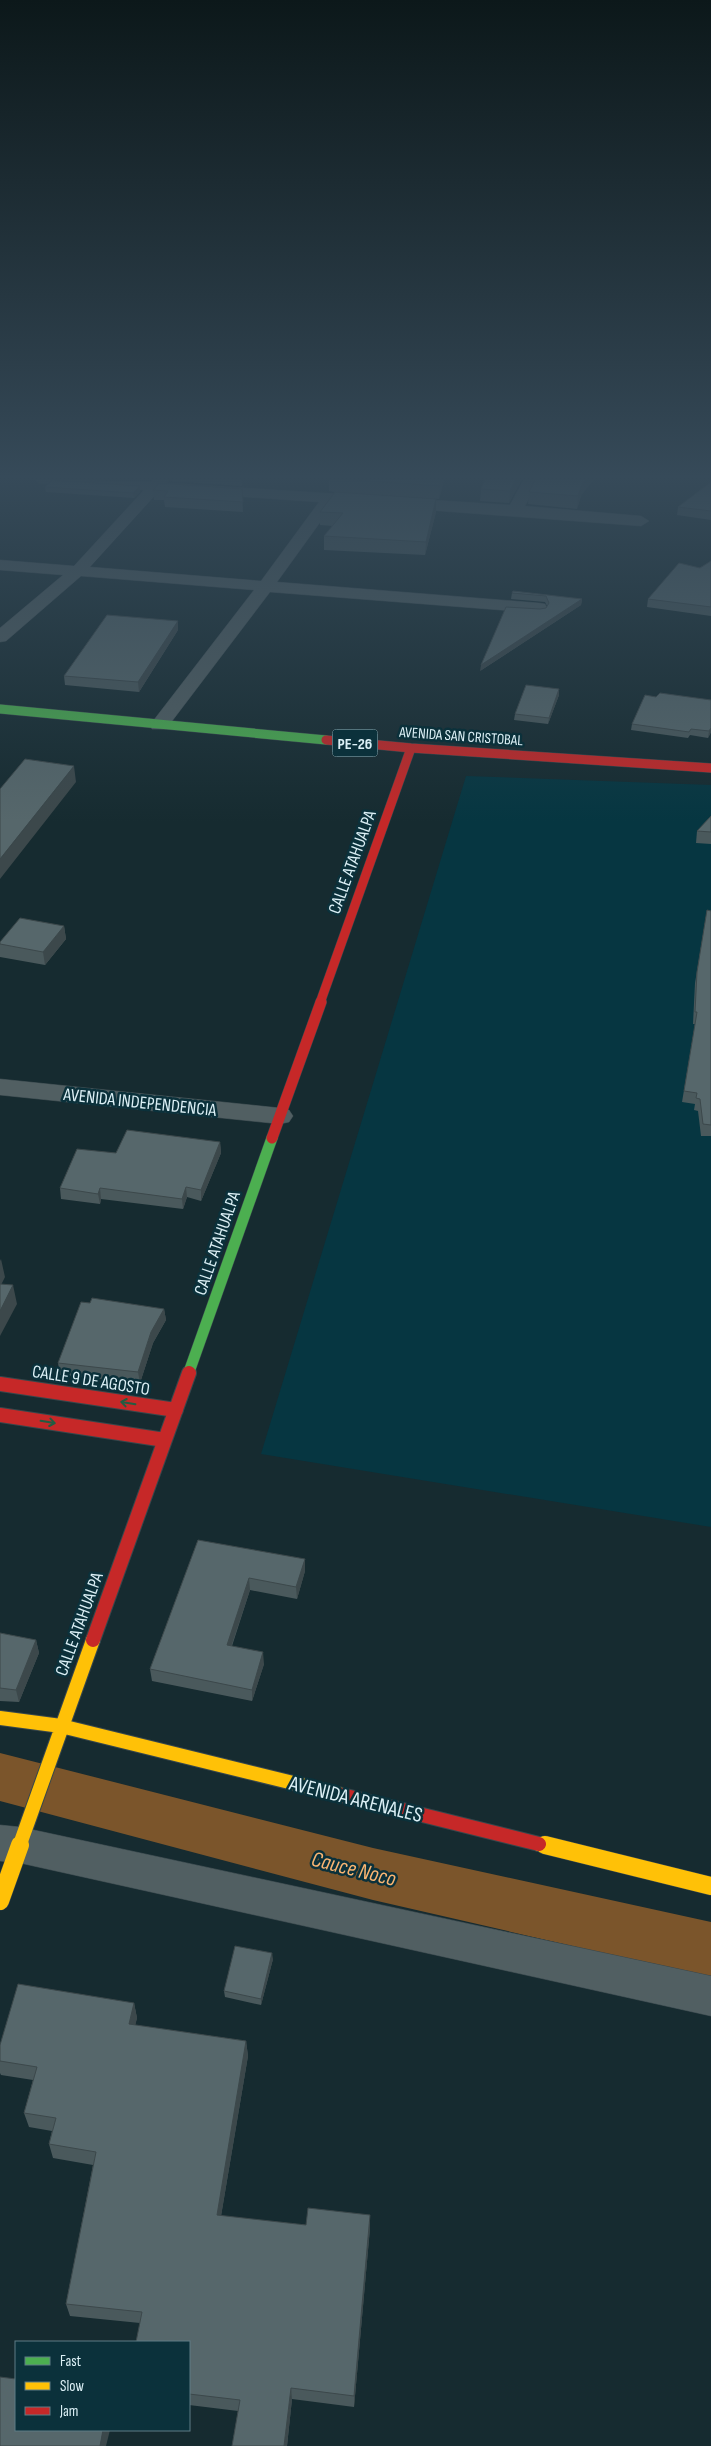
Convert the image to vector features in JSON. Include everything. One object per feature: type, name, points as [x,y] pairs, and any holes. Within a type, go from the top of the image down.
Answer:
[{"type":"main road","name":"AVENIDA SAN CRISTOBAL","points":[[0,709],[411,748],[711,768]]},
{"type":"main road","name":"CALLE ATAHUALPA","points":[[0,1901],[16,1837],[53,1750],[411,748]]},
{"type":"main road","name":"CALLE 9 DE AGOSTO","points":[[0,1384],[176,1410]]},
{"type":"main road","points":[[0,1414],[165,1440]]},
{"type":"main road","name":"AVENIDA ARENALES","points":[[0,1718],[61,1726],[711,1886]]},
{"type":"street","points":[[0,637],[52,593]]},
{"type":"street","points":[[159,725],[260,593]]},
{"type":"street","points":[[355,593],[539,608]]},
{"type":"street","name":"AVENIDA INDEPENDENCIA","points":[[0,1087],[280,1116]]},
{"type":"street","points":[[16,1837],[711,1996]]},
{"type":"shaded area","points":[[466,776],[711,785],[711,1527],[261,1454]]},
{"type":"building","points":[[514,593],[532,593],[582,599],[481,665],[506,607],[546,608],[549,603],[546,596]]},
{"type":"building","points":[[653,593],[711,593],[711,607],[648,599]]},
{"type":"building","points":[[107,615],[178,621],[138,682],[64,676]]},
{"type":"building","points":[[526,685],[559,689],[549,718],[515,714]]},
{"type":"building","points":[[660,693],[711,700],[711,728],[709,731],[691,729],[689,732],[632,724],[645,695],[656,697]]},
{"type":"building","points":[[25,759],[74,766],[0,859],[0,789]]},
{"type":"building","points":[[711,816],[711,832],[697,831]]},
{"type":"building","points":[[707,910],[711,911],[711,1125],[703,1124],[700,1099],[696,1098],[697,1093],[684,1091],[697,1012],[695,1012],[697,972]]},
{"type":"building","points":[[20,918],[64,926],[43,952],[0,944]]},
{"type":"building","points":[[127,1130],[220,1142],[201,1190],[186,1187],[182,1199],[100,1188],[98,1194],[60,1188],[77,1149],[116,1153]]},
{"type":"building","points":[[0,1284],[13,1285],[0,1311]]},
{"type":"building","points":[[92,1298],[164,1309],[151,1332],[138,1372],[58,1363],[81,1302],[90,1303]]},
{"type":"building","points":[[198,1540],[305,1559],[296,1587],[249,1578],[227,1645],[263,1652],[252,1690],[150,1669]]},
{"type":"building","points":[[0,1633],[36,1640],[16,1690],[0,1688]]},
{"type":"building","points":[[235,1946],[272,1953],[261,1999],[224,1991]]},
{"type":"building","points":[[18,1984],[134,2003],[129,2024],[246,2041],[217,2215],[306,2225],[308,2208],[370,2215],[354,2396],[291,2388],[284,2446],[232,2446],[240,2400],[190,2394],[190,2341],[136,2341],[142,2312],[66,2304],[96,2152],[49,2144],[56,2118],[24,2113],[37,2067],[0,2061],[0,2045]]},
{"type":"building","points":[[0,2377],[15,2379],[15,2431],[103,2431],[100,2446],[0,2446]]},
{"type":"waterway","name":"Cauce Noco","points":[[0,1777],[373,1874],[711,1950]]},
{"type":"traffic: fast","points":[[0,709],[326,740]]},
{"type":"traffic: fast","points":[[189,1372],[272,1138]]},
{"type":"traffic: slow","points":[[0,1901],[93,1640]]},
{"type":"traffic: slow","points":[[0,1718],[61,1726],[342,1795]]},
{"type":"traffic: slow","points":[[539,1844],[711,1886]]},
{"type":"traffic: jam","points":[[326,740],[411,748],[711,768]]},
{"type":"traffic: jam","points":[[272,1138],[411,748]]},
{"type":"traffic: jam","points":[[93,1640],[189,1372]]},
{"type":"traffic: jam","points":[[0,1384],[176,1410]]},
{"type":"traffic: jam","points":[[0,1415],[165,1440]]},
{"type":"traffic: jam","points":[[342,1795],[539,1844]]}]
